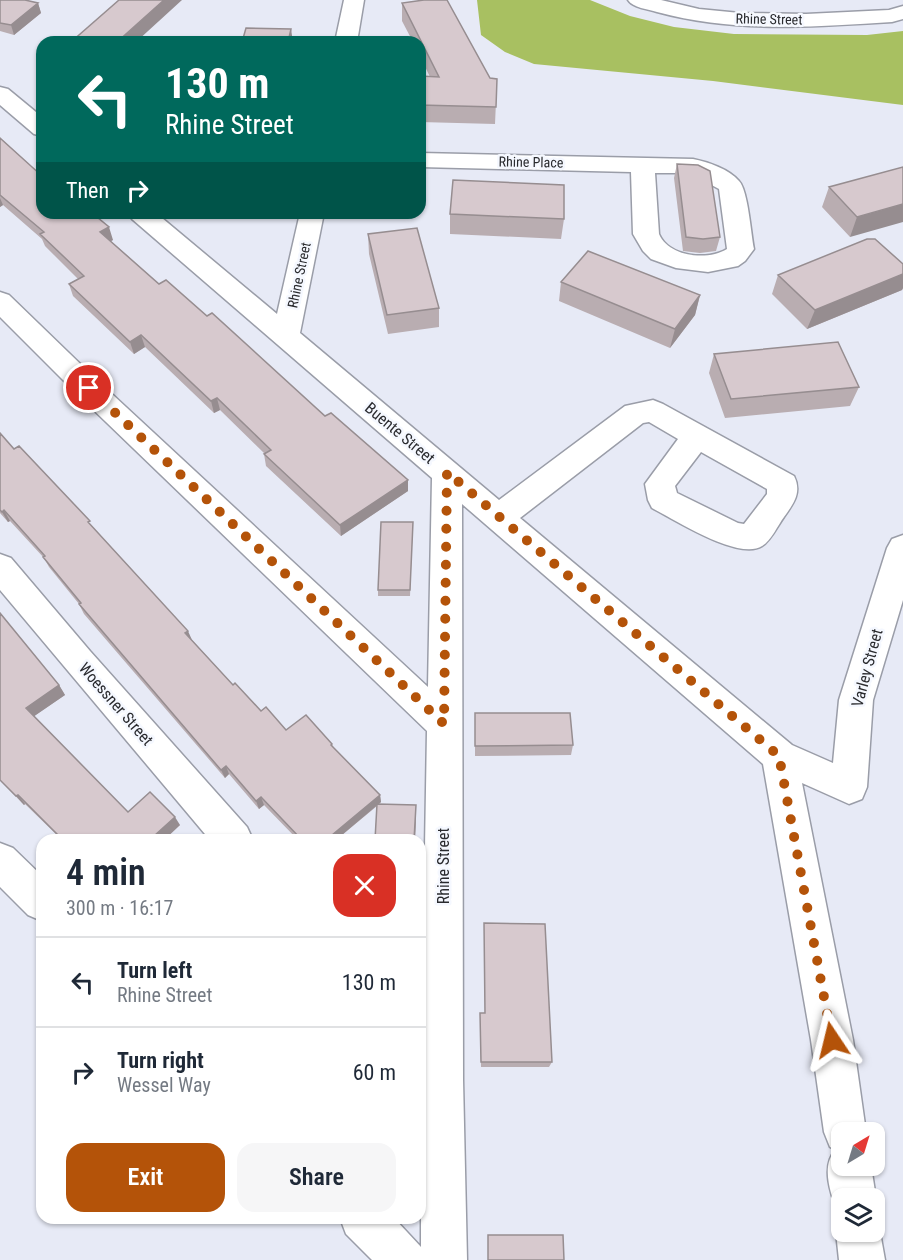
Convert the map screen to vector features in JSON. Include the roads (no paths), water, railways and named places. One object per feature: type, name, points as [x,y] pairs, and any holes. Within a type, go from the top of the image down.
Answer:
[{"type":"street","points":[[347,36],[354,0]]},
{"type":"street","name":"Rhine Street","points":[[638,0],[674,10],[718,18],[821,20],[892,16],[903,12]]},
{"type":"street","points":[[0,94],[36,124]]},
{"type":"street","name":"Rhine Place","points":[[426,160],[693,166],[720,178],[731,186],[741,249],[739,255],[726,263],[681,262],[657,251],[646,234],[643,165]]},
{"type":"street","name":"Buente Street","points":[[148,219],[779,756]]},
{"type":"street","name":"Rhine Street","points":[[286,336],[311,219]]},
{"type":"street","points":[[0,300],[89,388],[444,724]]},
{"type":"street","points":[[499,517],[635,414],[653,411],[697,436]]},
{"type":"street","name":"Rhine Street","points":[[444,1260],[431,1067],[444,724],[447,472]]},
{"type":"street","name":"Varley Street","points":[[779,756],[849,788],[856,700],[903,548]]},
{"type":"street","name":"Woessner Street","points":[[0,567],[78,661],[229,834]]},
{"type":"street","points":[[779,756],[832,1040],[844,1122]]},
{"type":"street","points":[[0,861],[36,897]]},
{"type":"street","points":[[368,1224],[404,1260]]},
{"type":"street","points":[[859,1242],[862,1260]]}]
